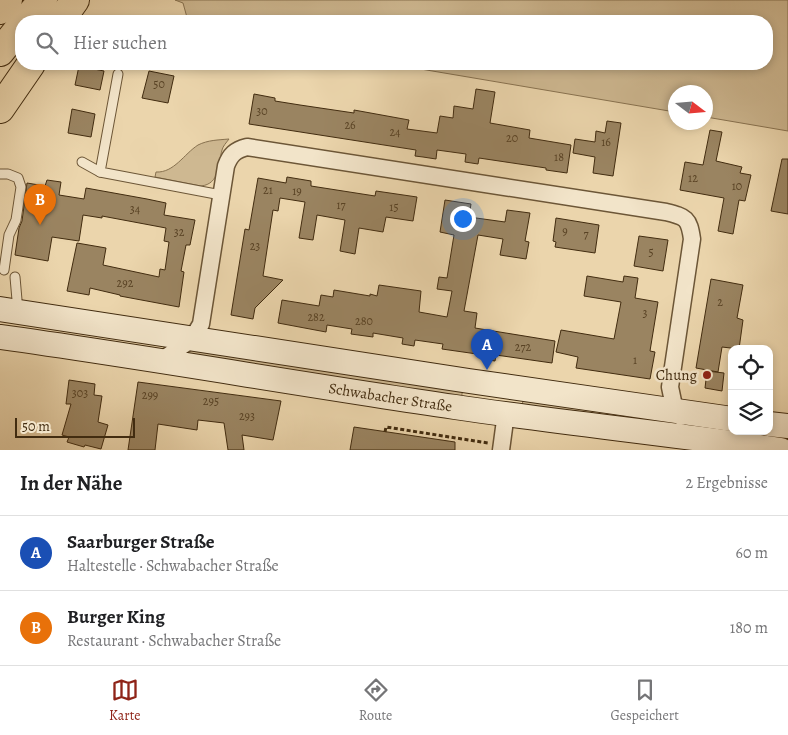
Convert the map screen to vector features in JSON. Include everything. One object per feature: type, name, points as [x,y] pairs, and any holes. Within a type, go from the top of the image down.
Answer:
[{"type":"highway","points":[[0,10],[8,0]]},
{"type":"highway","points":[[30,15],[43,0]]},
{"type":"highway","points":[[64,15],[75,0]]},
{"type":"highway","points":[[0,52],[15,33]]},
{"type":"highway","points":[[0,109],[27,70]]},
{"type":"main road","name":"Schwabacher Straße","points":[[8,310],[728,418]]},
{"type":"main road","name":"Schwabacher Straße","points":[[0,337],[162,360],[446,406],[701,438],[750,448],[781,450]]},
{"type":"main road","points":[[773,424],[788,426]]},
{"type":"street","points":[[162,360],[192,339],[200,324],[226,166],[230,155],[238,149],[247,147],[666,212],[686,218],[690,224],[692,239],[670,387],[675,411],[701,438]]},
{"type":"street","points":[[495,446],[506,413]]},
{"type":"lane","points":[[100,172],[118,74]]},
{"type":"lane","points":[[82,162],[100,172],[221,195]]},
{"type":"lane","points":[[0,174],[8,174],[18,178],[21,186],[16,220],[10,235],[4,270]]},
{"type":"lane","points":[[8,310],[17,300],[15,277]]},
{"type":"path","points":[[385,432],[386,427],[442,438],[488,443],[495,446]]},
{"type":"shaded area","points":[[175,0],[788,0],[788,131],[713,118],[713,85],[668,85],[668,111],[426,70],[773,70],[773,15],[186,15],[183,3]]},
{"type":"shaded area","points":[[229,139],[222,149],[219,167],[212,182],[201,186],[155,177],[156,172],[174,166],[198,145],[209,141]]},
{"type":"shaded area","points":[[192,349],[463,389],[461,399],[180,355]]},
{"type":"shaded area","points":[[523,399],[676,421],[675,426],[522,408]]},
{"type":"building","points":[[78,70],[104,71],[100,90],[75,85]]},
{"type":"building","points":[[149,71],[174,76],[168,103],[142,98]]},
{"type":"building","points":[[476,89],[495,92],[490,123],[530,130],[529,138],[571,145],[567,173],[479,158],[478,164],[465,162],[466,154],[437,150],[436,159],[415,156],[416,150],[249,124],[254,94],[275,98],[275,101],[354,113],[354,110],[409,120],[407,129],[437,133],[440,116],[453,118],[454,106],[473,109]]},
{"type":"building","points":[[72,109],[95,114],[91,137],[68,133]]},
{"type":"building","points":[[607,121],[621,123],[613,176],[593,173],[595,157],[573,153],[575,139],[595,142],[596,131],[605,133]]},
{"type":"building","points":[[710,130],[722,132],[716,161],[742,167],[740,173],[751,175],[745,201],[739,200],[733,234],[718,231],[724,198],[680,190],[685,162],[703,165]]},
{"type":"building","points":[[782,159],[788,159],[788,214],[771,211]]},
{"type":"building","points":[[287,177],[311,181],[311,186],[375,196],[376,191],[417,197],[413,221],[386,217],[383,232],[359,228],[355,254],[340,251],[345,220],[317,215],[313,240],[299,238],[305,202],[280,198],[278,211],[273,210],[263,276],[283,280],[255,308],[253,319],[231,315],[245,229],[249,230],[258,178],[286,183]]},
{"type":"building","points":[[47,180],[61,182],[59,195],[84,199],[86,188],[147,199],[166,203],[164,215],[195,220],[190,245],[186,245],[181,271],[184,272],[179,307],[120,296],[90,288],[89,295],[67,291],[77,243],[106,248],[103,265],[159,277],[160,269],[165,270],[169,242],[164,241],[166,228],[102,216],[102,218],[83,215],[79,241],[52,237],[48,261],[15,255],[27,183],[45,186]]},
{"type":"building","points":[[445,200],[471,204],[469,217],[505,222],[507,210],[530,213],[525,241],[529,242],[526,259],[500,255],[503,239],[478,235],[464,311],[477,313],[475,328],[555,341],[552,363],[496,355],[495,361],[483,359],[484,355],[442,349],[443,344],[415,340],[414,346],[402,344],[403,338],[373,333],[373,337],[351,334],[352,329],[327,325],[326,332],[278,323],[282,300],[319,306],[321,295],[333,297],[334,290],[377,296],[379,285],[421,291],[419,312],[447,317],[452,291],[437,289],[439,277],[447,278],[454,235],[440,232]]},
{"type":"building","points":[[556,218],[599,225],[595,253],[555,247],[556,242],[553,241]]},
{"type":"building","points":[[639,236],[668,240],[663,271],[634,266]]},
{"type":"building","points":[[587,276],[623,282],[624,276],[638,278],[635,298],[658,302],[650,351],[655,352],[650,379],[576,368],[578,357],[556,352],[561,330],[614,339],[621,302],[584,296]]},
{"type":"building","points":[[711,279],[743,285],[737,318],[743,320],[740,345],[722,347],[718,372],[696,368]]},
{"type":"building","points":[[707,371],[724,373],[722,391],[705,388]]},
{"type":"building","points":[[69,380],[95,384],[94,395],[102,396],[98,422],[108,425],[101,449],[67,442],[69,437],[62,435],[71,404],[66,404]]},
{"type":"building","points":[[138,382],[281,401],[273,440],[242,435],[244,450],[228,450],[224,423],[198,420],[197,430],[158,424],[155,450],[128,450]]},
{"type":"building","points":[[354,427],[455,442],[455,450],[350,450]]},
{"type":"place","name":"Burger King","points":[[40,225]]},
{"type":"place","name":"Saarburger Straße","points":[[487,370]]},
{"type":"place","name":"Chung","points":[[707,375]]}]
